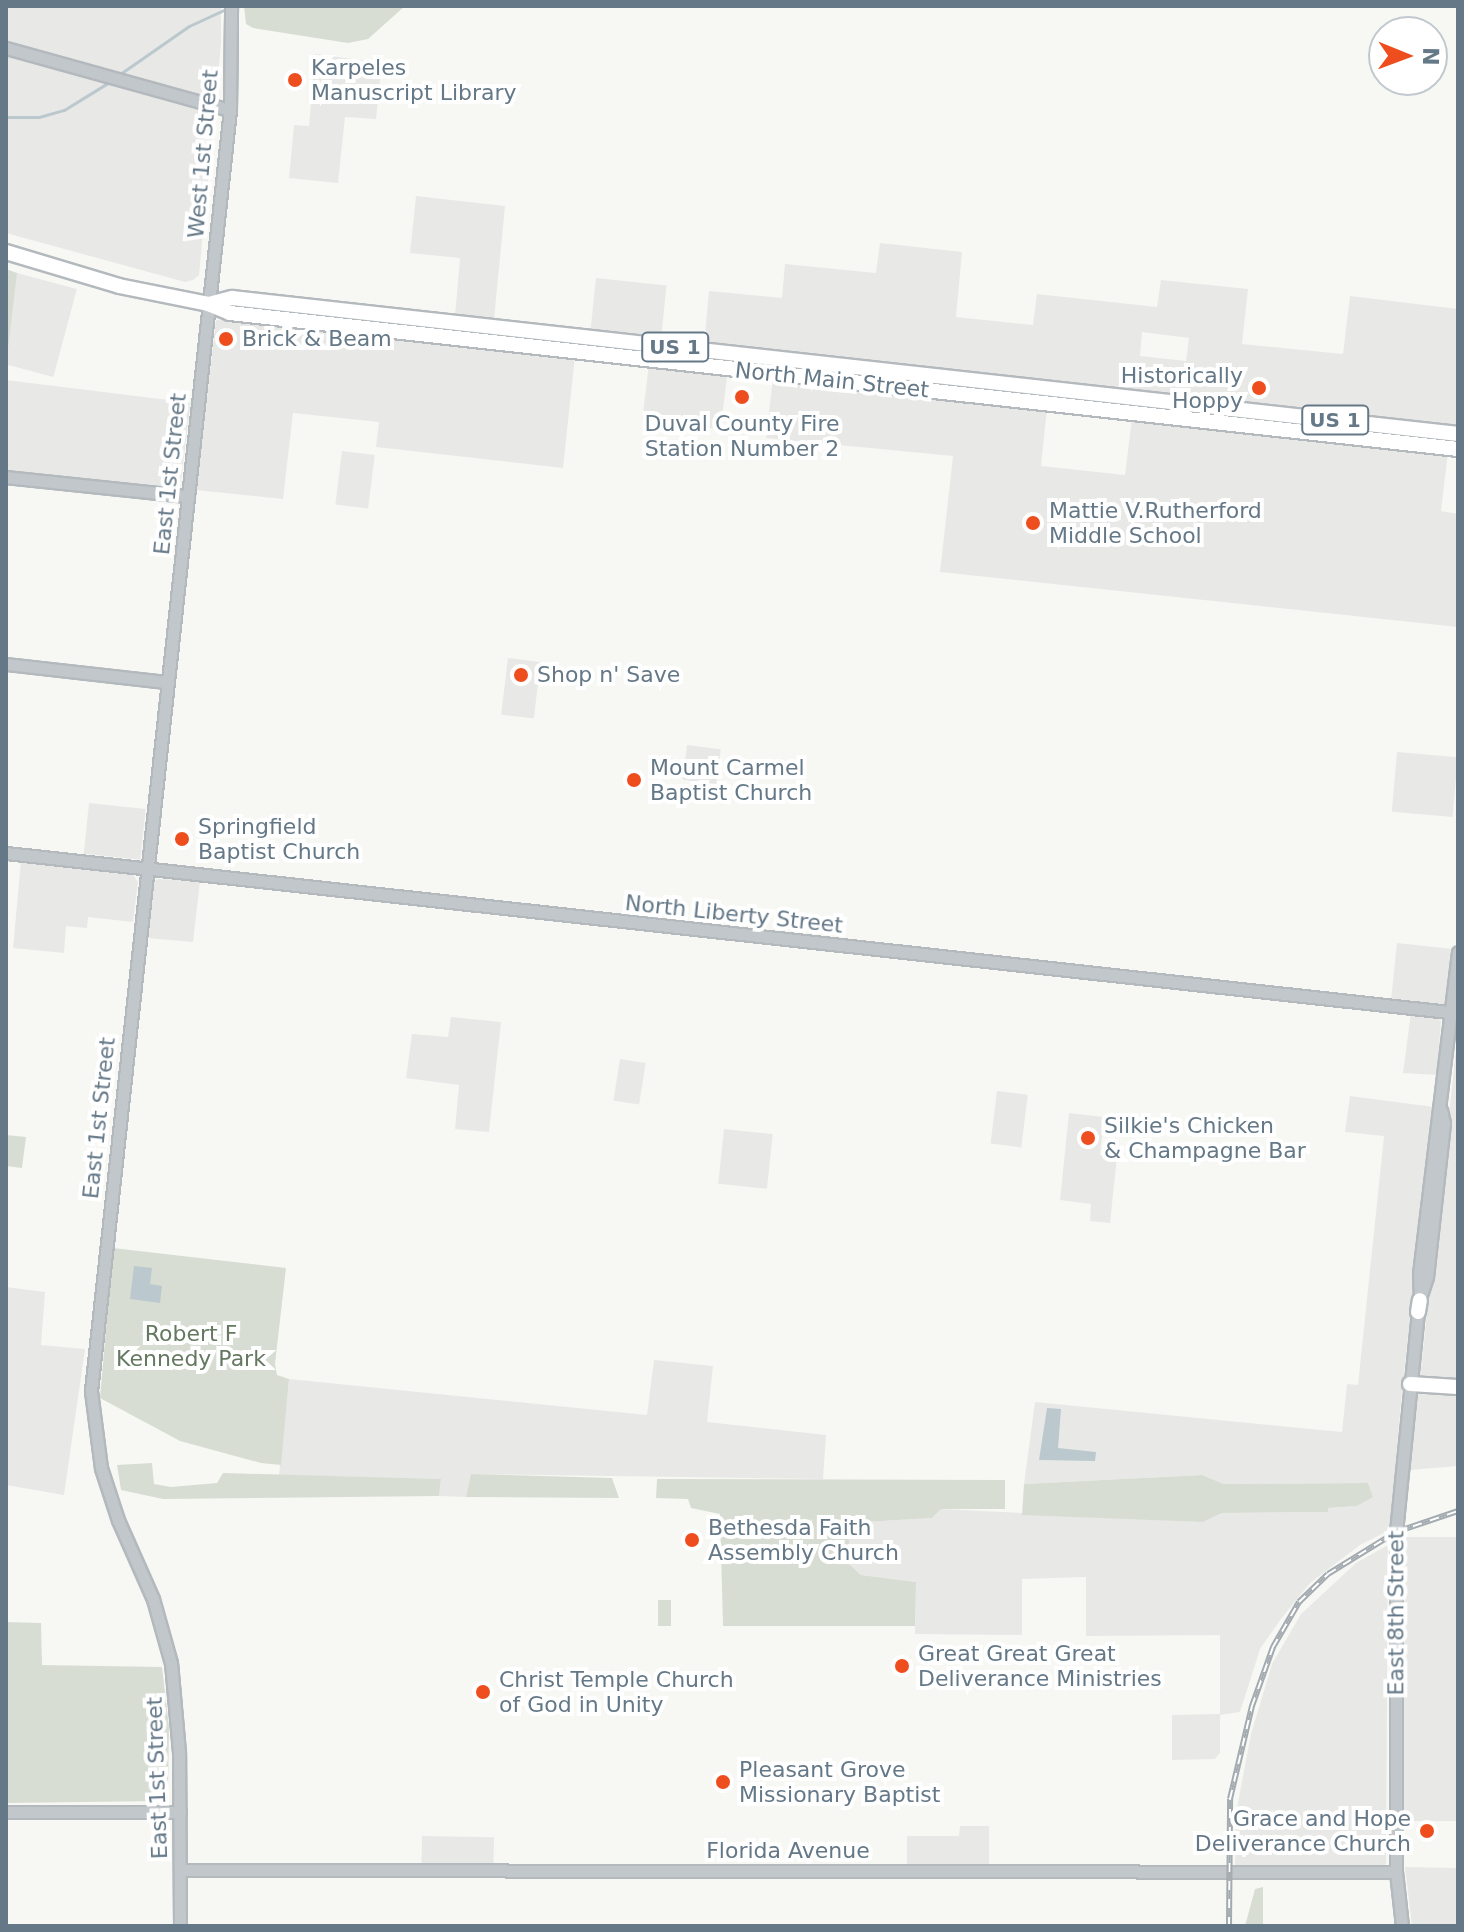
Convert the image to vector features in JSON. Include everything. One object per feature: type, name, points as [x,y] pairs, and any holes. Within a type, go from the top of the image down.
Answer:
[{"type":"main road","name":"North Main Street","points":[[6,252],[119,286],[208,304],[241,315],[1458,449]]},
{"type":"main road","name":"North Main Street","points":[[208,304],[232,298],[1458,434]]},
{"type":"main road","points":[[1410,1384],[1458,1387]]},
{"type":"street","name":"West 1st Street","points":[[208,304],[230,110],[232,12]]},
{"type":"street","points":[[6,48],[230,110]]},
{"type":"street","name":"East 1st Street","points":[[180,1926],[179,1752],[171,1663],[153,1599],[104,1480],[92,1420],[91,1391],[208,304]]},
{"type":"street","points":[[6,477],[188,496]]},
{"type":"street","points":[[6,664],[167,682]]},
{"type":"street","name":"North Liberty Street","points":[[6,853],[1455,1013]]},
{"type":"street","name":"East 8th Street","points":[[1402,1926],[1396,1872],[1396,1532],[1419,1306],[1427,1277],[1444,1123],[1441,1110],[1455,1013],[1458,952]]},
{"type":"street","points":[[6,1812],[180,1812]]},
{"type":"street","name":"Florida Avenue","points":[[181,1870],[1396,1872]]},
{"type":"shaded area","points":[[6,6],[221,6],[221,44],[199,275],[193,280],[185,282],[6,233]]},
{"type":"shaded area","points":[[315,54],[382,63],[376,119],[345,117],[338,183],[289,178],[294,125],[309,126]]},
{"type":"shaded area","points":[[416,196],[505,206],[494,320],[455,316],[460,258],[410,253]]},
{"type":"shaded area","points":[[880,243],[962,252],[956,317],[1033,325],[1037,294],[1157,307],[1161,280],[1248,289],[1242,344],[1343,354],[1350,296],[1458,309],[1458,429],[704,346],[709,291],[782,298],[785,264],[876,273]],"holes":[[[1142,332],[1189,338],[1186,361],[1140,356]]]},
{"type":"shaded area","points":[[17,273],[77,289],[53,377],[6,364],[6,314]]},
{"type":"shaded area","points":[[596,278],[667,285],[661,340],[590,333]]},
{"type":"shaded area","points":[[216,320],[255,321],[575,356],[563,468],[376,447],[379,422],[293,413],[283,499],[196,490]]},
{"type":"shaded area","points":[[649,364],[727,374],[721,429],[642,420]]},
{"type":"shaded area","points":[[773,378],[1047,408],[1041,466],[1125,475],[1132,418],[1448,452],[1441,511],[1458,514],[1458,627],[940,572],[953,456],[766,438]]},
{"type":"shaded area","points":[[6,380],[191,403],[180,491],[6,470]]},
{"type":"shaded area","points":[[342,451],[375,455],[368,509],[335,505]]},
{"type":"shaded area","points":[[508,658],[541,662],[534,719],[501,715]]},
{"type":"shaded area","points":[[687,745],[721,749],[716,784],[683,780]]},
{"type":"shaded area","points":[[1397,752],[1458,757],[1453,817],[1392,812]]},
{"type":"shaded area","points":[[89,803],[146,809],[140,860],[84,854]]},
{"type":"shaded area","points":[[21,861],[132,873],[138,882],[133,922],[88,917],[87,928],[66,926],[64,953],[13,948]]},
{"type":"shaded area","points":[[158,879],[200,881],[193,942],[147,938],[153,882]]},
{"type":"shaded area","points":[[1397,943],[1451,949],[1445,1006],[1391,1001]]},
{"type":"shaded area","points":[[1411,1013],[1441,1020],[1437,1075],[1403,1073]]},
{"type":"shaded area","points":[[451,1017],[501,1022],[489,1132],[455,1129],[459,1085],[406,1078],[412,1034],[448,1037]]},
{"type":"shaded area","points":[[1458,1032],[1458,1466],[1410,1470],[1426,1322]]},
{"type":"shaded area","points":[[620,1059],[646,1063],[639,1105],[613,1100]]},
{"type":"shaded area","points":[[997,1091],[1028,1095],[1021,1147],[991,1144]]},
{"type":"shaded area","points":[[1350,1096],[1434,1107],[1402,1390],[1390,1530],[1360,1545],[1310,1583],[1281,1619],[1260,1649],[1240,1712],[1220,1715],[1220,1753],[1215,1759],[1172,1760],[1172,1715],[1220,1714],[1220,1635],[1086,1636],[1086,1577],[1022,1579],[1022,1635],[915,1634],[916,1582],[861,1575],[846,1561],[851,1531],[865,1522],[932,1518],[941,1509],[1203,1522],[1222,1513],[1327,1512],[1328,1508],[1357,1506],[1372,1497],[1368,1483],[1224,1484],[1202,1475],[1024,1484],[1035,1402],[1342,1432],[1347,1384],[1358,1385],[1384,1136],[1345,1132]]},
{"type":"shaded area","points":[[1069,1113],[1104,1117],[1100,1155],[1117,1157],[1110,1223],[1090,1221],[1091,1204],[1060,1200]]},
{"type":"shaded area","points":[[724,1129],[773,1134],[767,1189],[718,1184]]},
{"type":"shaded area","points":[[134,1266],[152,1268],[150,1284],[162,1286],[160,1303],[130,1299]]},
{"type":"shaded area","points":[[6,1287],[45,1292],[41,1345],[85,1349],[64,1495],[6,1485]]},
{"type":"shaded area","points":[[654,1360],[713,1366],[707,1422],[826,1435],[823,1479],[472,1474],[466,1497],[439,1496],[441,1479],[279,1475],[289,1379],[647,1415]]},
{"type":"shaded area","points":[[1047,1408],[1061,1409],[1058,1448],[1096,1452],[1095,1461],[1039,1460]]},
{"type":"shaded area","points":[[1403,1537],[1458,1537],[1458,1821],[1403,1821]]},
{"type":"shaded area","points":[[1388,1545],[1386,1864],[1382,1867],[1235,1868],[1236,1813],[1251,1734],[1272,1664],[1301,1614],[1356,1563]]},
{"type":"shaded area","points":[[960,1826],[989,1826],[989,1865],[907,1865],[907,1836],[959,1836]]},
{"type":"shaded area","points":[[422,1836],[494,1837],[494,1865],[422,1864]]},
{"type":"shaded area","points":[[1405,1867],[1458,1868],[1458,1926],[1412,1926]]},
{"type":"green space","points":[[244,6],[405,6],[368,39],[348,43],[253,28],[246,24]]},
{"type":"green space","points":[[6,269],[17,273],[6,365]]},
{"type":"green space","points":[[6,1135],[26,1137],[22,1168],[6,1166]]},
{"type":"green space","name":"Robert F Kennedy Park","points":[[113,1248],[286,1268],[275,1364],[277,1375],[289,1379],[281,1465],[261,1463],[180,1441],[100,1398]]},
{"type":"green space","points":[[152,1463],[154,1484],[171,1487],[217,1483],[223,1473],[441,1479],[439,1496],[163,1499],[121,1490],[117,1465]]},
{"type":"green space","points":[[471,1474],[612,1478],[619,1498],[466,1497]]},
{"type":"green space","points":[[1202,1475],[1224,1484],[1368,1483],[1373,1497],[1357,1506],[1328,1508],[1328,1512],[1222,1513],[1203,1522],[1022,1515],[1024,1484]]},
{"type":"green space","points":[[657,1479],[1005,1480],[1005,1509],[941,1509],[932,1518],[865,1522],[851,1531],[846,1561],[861,1575],[916,1582],[915,1626],[723,1626],[720,1514],[691,1508],[688,1499],[656,1498]]},
{"type":"green space","points":[[658,1600],[671,1600],[671,1626],[658,1626]]},
{"type":"green space","points":[[6,1622],[41,1623],[42,1665],[162,1667],[169,1727],[168,1794],[164,1801],[6,1803]]},
{"type":"green space","points":[[1263,1887],[1263,1926],[1245,1926],[1255,1889]]},
{"type":"waterway","points":[[120,74],[189,26],[226,9]]},
{"type":"waterway","points":[[6,117],[39,117],[64,110],[111,81]]},
{"type":"railway","points":[[1229,1926],[1230,1799],[1252,1706],[1273,1647],[1299,1602],[1328,1574],[1396,1532],[1458,1511]]},
{"type":"place","name":"Karpeles Manuscript Library","points":[[295,80]]},
{"type":"place","name":"Brick & Beam","points":[[226,339]]},
{"type":"place","name":"Historically Hoppy","points":[[1259,388]]},
{"type":"place","name":"Duval County Fire Station Number 2","points":[[742,397]]},
{"type":"place","name":"Mattie V.Rutherford Middle School","points":[[1033,523]]},
{"type":"place","name":"Shop n' Save","points":[[521,675]]},
{"type":"place","name":"Mount Carmel Baptist Church","points":[[634,780]]},
{"type":"place","name":"Springfield Baptist Church","points":[[182,839]]},
{"type":"place","name":"Silkie's Chicken & Champagne Bar","points":[[1088,1138]]},
{"type":"place","name":"Bethesda Faith Assembly Church","points":[[692,1540]]},
{"type":"place","name":"Great Great Great Deliverance Ministries","points":[[902,1666]]},
{"type":"place","name":"Christ Temple Church of God in Unity","points":[[483,1692]]},
{"type":"place","name":"Pleasant Grove Missionary Baptist","points":[[723,1782]]},
{"type":"place","name":"Grace and Hope Deliverance Church","points":[[1427,1831]]}]
